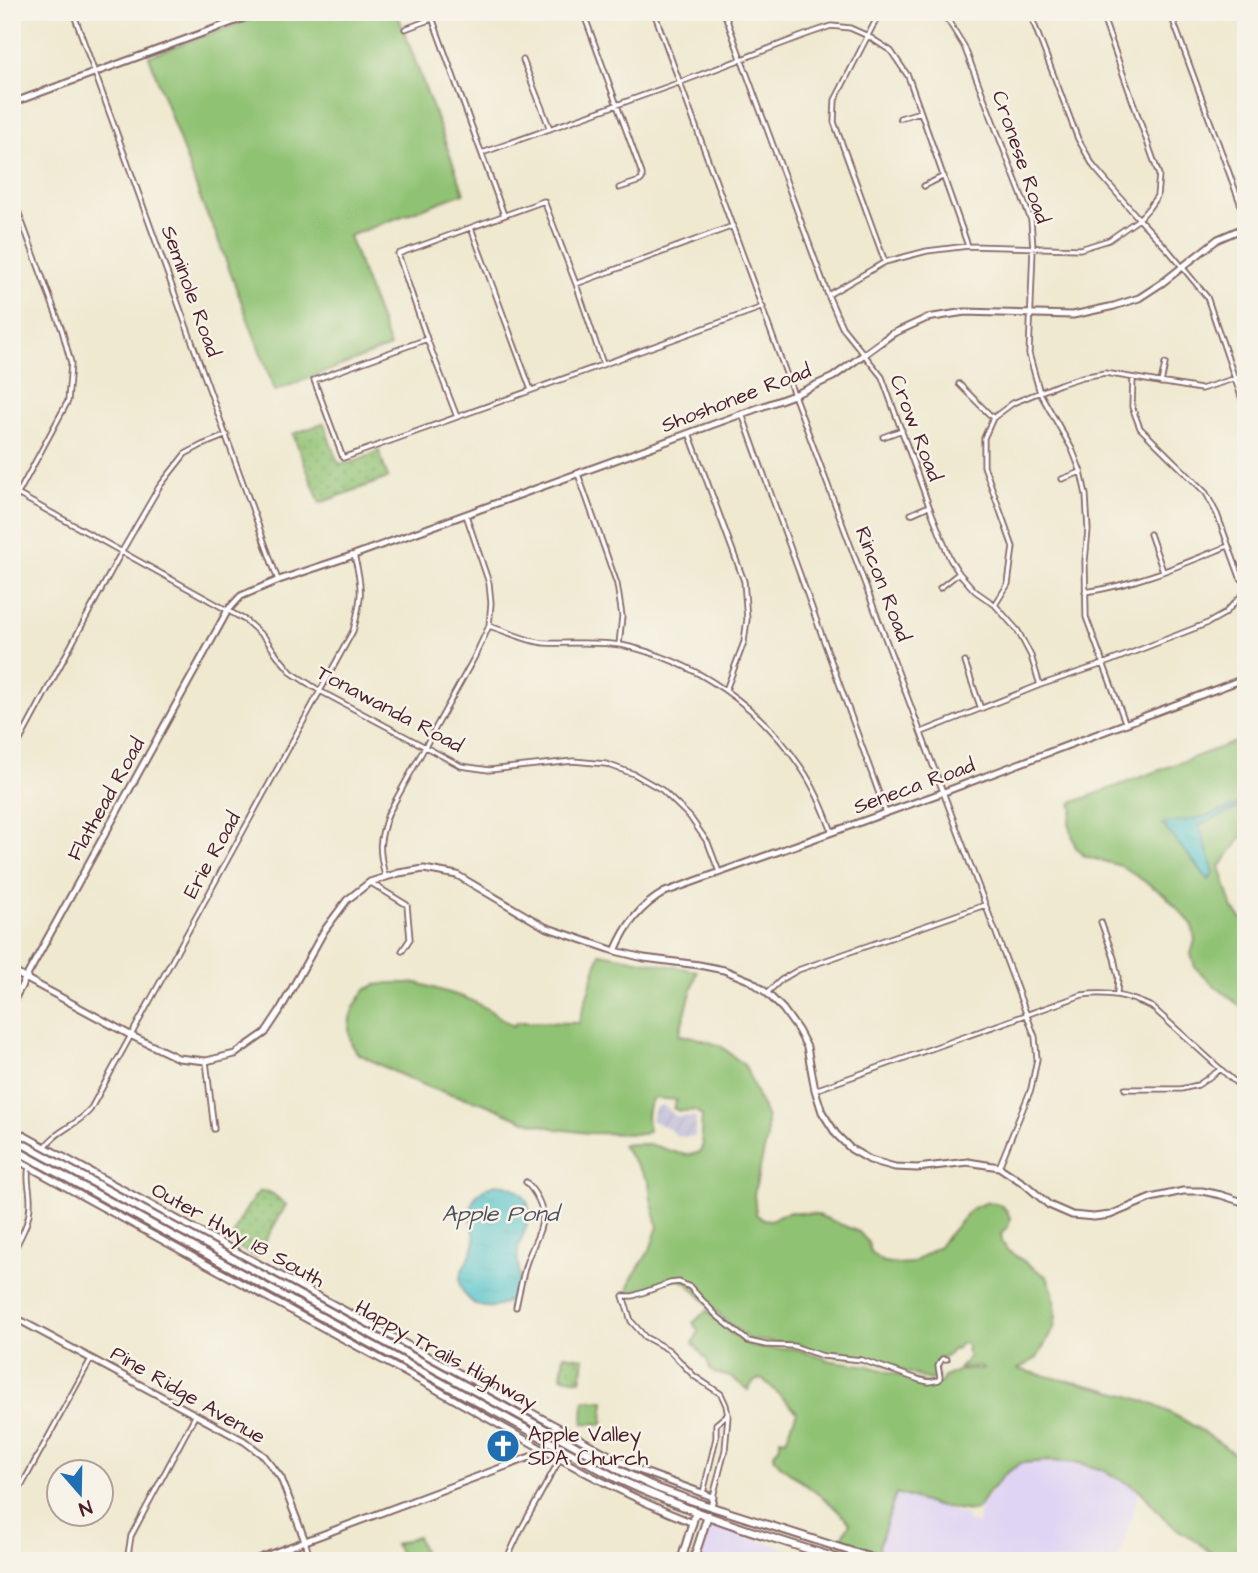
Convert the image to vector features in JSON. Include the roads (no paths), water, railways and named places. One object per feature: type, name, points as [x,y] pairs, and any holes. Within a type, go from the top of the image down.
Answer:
[{"type":"main road","name":"Happy Trails Highway","points":[[12,1138],[657,1488],[881,1561]]},
{"type":"main road","name":"Happy Trails Highway","points":[[12,1148],[618,1479],[696,1513],[845,1561]]},
{"type":"main road","points":[[681,1561],[699,1503]]},
{"type":"main road","points":[[693,1561],[711,1507]]},
{"type":"street","name":"Seminole Road","points":[[73,12],[278,580]]},
{"type":"street","points":[[12,103],[260,12]]},
{"type":"street","points":[[430,12],[505,215]]},
{"type":"street","points":[[405,29],[450,12]]},
{"type":"street","points":[[583,12],[642,179],[620,188]]},
{"type":"street","name":"Rincon Road","points":[[654,12],[794,395],[1035,1037],[1037,1059],[1031,1089],[999,1167]]},
{"type":"street","name":"Crow Road","points":[[724,12],[828,295],[842,327],[882,377],[950,559],[975,591],[995,605],[1018,631],[1031,656],[1040,685]]},
{"type":"street","points":[[880,12],[835,100],[834,122],[885,262]]},
{"type":"street","name":"Cronese Road","points":[[940,12],[964,46],[1031,220],[1033,248],[1029,354],[1040,393],[1072,449],[1081,472],[1086,495],[1088,530],[1084,592],[1086,617],[1126,724]]},
{"type":"street","points":[[949,23],[959,12]]},
{"type":"street","points":[[1028,12],[1078,139],[1094,167],[1207,297],[1246,411]]},
{"type":"street","points":[[828,295],[885,262],[927,251],[968,246],[1080,249],[1109,240],[1139,219],[1157,196],[1160,175],[1101,12]]},
{"type":"street","points":[[1170,12],[1246,219]]},
{"type":"street","points":[[482,153],[831,26],[849,29],[868,36],[891,51],[908,76],[968,246]]},
{"type":"street","points":[[523,60],[550,129]]},
{"type":"street","points":[[900,118],[920,112]]},
{"type":"street","points":[[924,186],[944,176]]},
{"type":"street","points":[[12,195],[62,330],[71,363],[68,401],[12,505]]},
{"type":"street","points":[[457,417],[398,254],[505,215],[544,201],[603,364]]},
{"type":"street","points":[[576,284],[733,226]]},
{"type":"street","name":"Shoshonee Road","points":[[228,610],[241,596],[278,580],[354,555],[794,395],[833,377],[892,334],[927,318],[965,312],[1073,315],[1139,298],[1218,239],[1246,227]]},
{"type":"street","points":[[471,228],[531,390]]},
{"type":"street","points":[[427,339],[314,380],[343,458],[763,307]]},
{"type":"street","points":[[1161,383],[1165,364]]},
{"type":"street","points":[[995,605],[1008,584],[1013,547],[984,467],[984,438],[993,418],[1013,403],[1060,384],[1105,373],[1201,388],[1246,375]]},
{"type":"street","points":[[1133,378],[1132,407],[1140,428],[1206,493],[1217,514],[1240,577],[1246,584]]},
{"type":"street","points":[[959,384],[993,418]]},
{"type":"street","points":[[742,414],[886,813]]},
{"type":"street","points":[[883,437],[902,430]]},
{"type":"street","points":[[689,433],[744,581],[747,619],[744,642],[726,690]]},
{"type":"street","points":[[12,755],[159,487],[185,454],[227,435]]},
{"type":"street","points":[[1062,479],[1081,472]]},
{"type":"street","points":[[578,474],[617,584],[622,616],[619,645]]},
{"type":"street","name":"Tonawanda Road","points":[[12,491],[245,620],[265,638],[292,673],[320,691],[461,766],[489,770],[573,761],[606,764],[634,774],[662,790],[690,817],[708,843],[719,872]]},
{"type":"street","points":[[911,514],[929,506]]},
{"type":"street","points":[[385,876],[380,838],[388,814],[489,626],[489,583],[465,513]]},
{"type":"street","points":[[1150,534],[1163,572]]},
{"type":"street","points":[[1084,592],[1113,588],[1163,572],[1228,546]]},
{"type":"street","name":"Erie Road","points":[[45,1148],[52,1137],[82,1119],[90,1110],[353,631],[361,604],[360,578],[354,555]]},
{"type":"street","points":[[940,588],[960,573]]},
{"type":"street","points":[[922,733],[1040,685],[1103,664],[1208,623],[1224,614],[1246,591]]},
{"type":"street","name":"Flathead Road","points":[[12,1003],[228,610]]},
{"type":"street","points":[[489,626],[542,643],[619,645],[658,656],[689,669],[726,690],[773,731],[803,770],[821,803],[832,832]]},
{"type":"street","points":[[965,662],[981,709]]},
{"type":"street","name":"Seneca Road","points":[[615,951],[633,918],[650,901],[665,892],[944,792],[1246,678]]},
{"type":"street","points":[[12,971],[178,1058],[206,1061],[235,1054],[265,1033],[324,931],[347,900],[370,882],[385,876],[424,869],[457,875],[545,927],[615,951],[724,970],[751,981],[783,1009],[807,1047],[822,1112],[836,1134],[851,1149],[870,1160],[895,1167],[917,1168],[968,1162],[999,1167],[1049,1205],[1072,1215],[1110,1215],[1152,1198],[1184,1191],[1202,1191],[1246,1203]]},
{"type":"street","points":[[370,882],[407,905],[410,939],[402,951]]},
{"type":"street","points":[[767,993],[798,970],[985,905]]},
{"type":"street","points":[[1101,922],[1114,958],[1118,977],[1117,994]]},
{"type":"street","points":[[815,1090],[1082,995],[1099,992],[1117,994],[1152,1007],[1246,1092]]},
{"type":"street","points":[[206,1061],[214,1129]]},
{"type":"street","points":[[1125,1089],[1181,1089],[1198,1085],[1221,1069]]},
{"type":"street","name":"Outer Hwy 18 South","points":[[12,1129],[633,1468],[713,1497]]},
{"type":"street","points":[[12,1157],[560,1460],[628,1495],[693,1522]]},
{"type":"street","points":[[12,1254],[28,1224],[29,1167]]},
{"type":"street","points":[[516,1307],[527,1260],[542,1226],[543,1213],[540,1204],[536,1193],[527,1182]]},
{"type":"street","points":[[711,1507],[727,1432],[726,1405],[721,1394],[694,1376],[669,1350],[645,1337],[631,1321],[624,1297],[679,1282],[690,1287],[733,1330],[755,1344],[793,1346],[823,1356],[862,1360],[929,1382],[939,1380],[938,1366],[942,1359],[947,1359]]},
{"type":"street","name":"Pine Ridge Avenue","points":[[12,1316],[244,1441],[264,1456],[281,1478],[305,1541]]},
{"type":"street","points":[[12,1503],[91,1359]]},
{"type":"street","points":[[699,1503],[711,1462],[716,1424],[728,1414]]},
{"type":"street","points":[[127,1561],[131,1536],[195,1416]]},
{"type":"street","points":[[253,1561],[546,1451]]},
{"type":"street","points":[[506,1561],[560,1460]]},
{"type":"street","points":[[711,1462],[722,1464]]},
{"type":"street","points":[[305,1541],[311,1561]]},
{"type":"water","points":[[1246,801],[1246,805],[1199,825],[1214,873],[1209,880],[1162,824],[1205,816]]},
{"type":"water","name":"Apple Pond","points":[[496,1184],[511,1187],[522,1194],[529,1214],[519,1248],[516,1290],[511,1298],[502,1304],[485,1307],[468,1298],[462,1290],[460,1277],[475,1241],[471,1212],[473,1200],[485,1188]]},
{"type":"place","name":"Apple Valley SDA Church","points":[[503,1446]]}]
